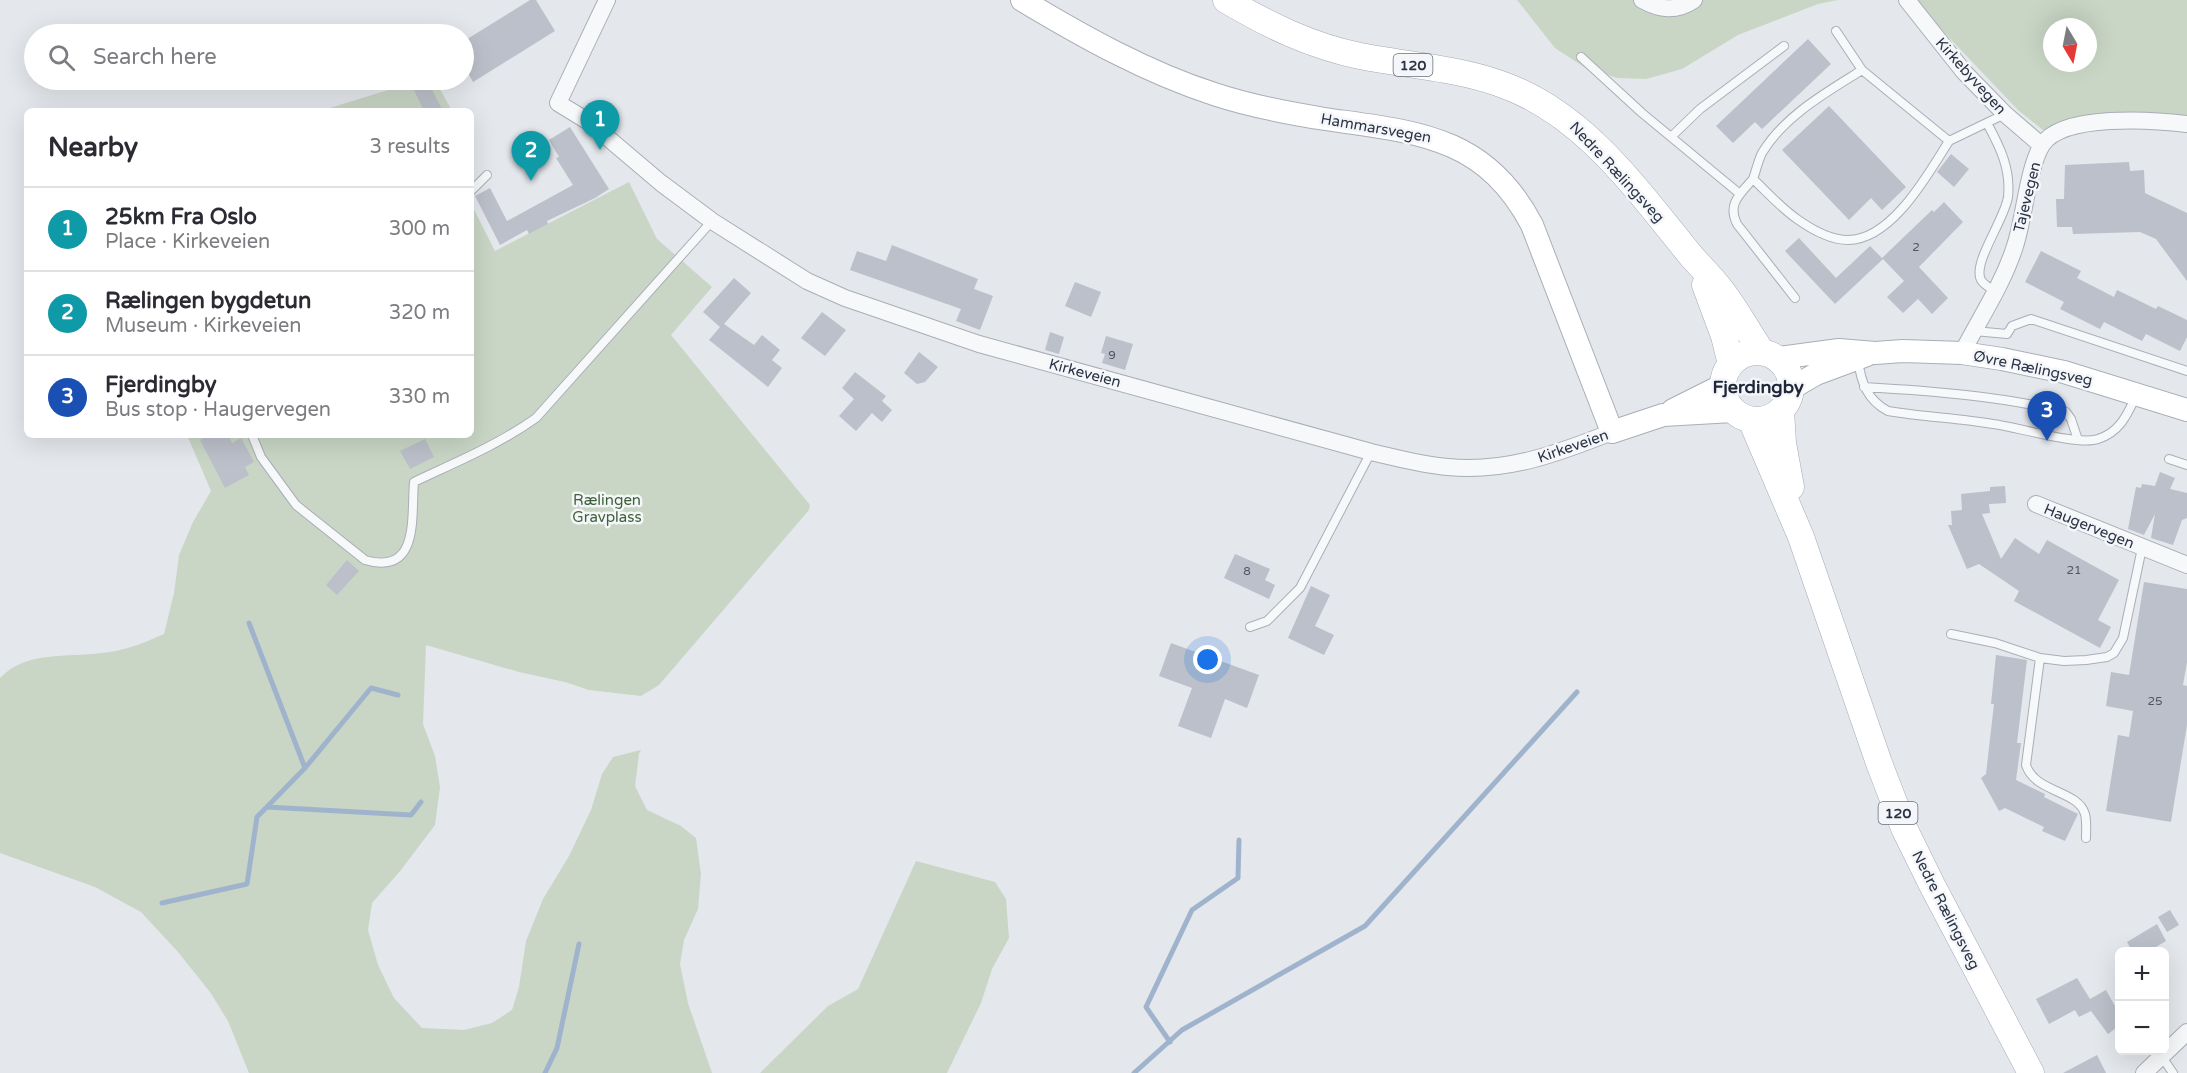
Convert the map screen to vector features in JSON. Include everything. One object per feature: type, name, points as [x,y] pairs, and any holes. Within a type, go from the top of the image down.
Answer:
[{"type":"main road","name":"Nedre Rælingsveg","points":[[1226,0],[1286,32],[1335,50],[1499,83],[1538,101],[1568,120],[1592,142],[1651,205],[1693,258],[1724,292],[1770,355]]},
{"type":"main road","name":"Nedre Rælingsveg","points":[[1693,258],[1717,316],[1727,375]]},
{"type":"main road","points":[[1727,375],[1745,354],[1770,355]]},
{"type":"main road","name":"120","points":[[1770,355],[1788,371],[1792,388]]},
{"type":"main road","name":"120","points":[[1727,375],[1725,399],[1742,415]]},
{"type":"main road","points":[[1742,415],[1767,419],[1781,411],[1786,405],[1792,388]]},
{"type":"main road","name":"Nedre Rælingsveg","points":[[1781,411],[1786,461],[1801,537]]},
{"type":"main road","name":"Nedre Rælingsveg","points":[[1742,415],[1801,537],[1879,763],[1904,828],[1936,894],[2031,1073]]},
{"type":"street","name":"Kirkeveien","points":[[607,0],[558,103],[590,122],[661,183],[712,221],[807,281],[856,302],[979,344],[1371,452],[1449,468],[1495,467],[1551,456],[1664,415],[1727,375]]},
{"type":"street","name":"Hammarsvegen","points":[[1022,0],[1102,46],[1213,94],[1275,111],[1419,134],[1452,145],[1479,160],[1514,195],[1532,225],[1612,432]]},
{"type":"street","points":[[1642,0],[1654,6],[1672,9],[1694,0]]},
{"type":"street","name":"Kirkebyvegen","points":[[1907,0],[1964,72],[2005,114],[2041,145]]},
{"type":"street","name":"Tajevegen","points":[[1962,353],[1995,291],[2015,246],[2041,145],[2060,132],[2090,123],[2135,120],[2187,124]]},
{"type":"street","name":"Øvre Rælingsveg","points":[[1770,355],[1824,351],[1863,354],[1903,351],[1962,353],[2031,365],[2137,393],[2187,410]]},
{"type":"street","name":"Øvre Rælingsveg","points":[[1792,388],[1816,374],[1863,354]]},
{"type":"street","name":"Kirkeveien","points":[[1664,415],[1742,415]]},
{"type":"street","name":"Haugervegen","points":[[2036,504],[2187,566]]},
{"type":"street","points":[[2144,1073],[2187,1032]]},
{"type":"lane","points":[[1836,32],[1862,70],[1949,141]]},
{"type":"lane","points":[[1671,137],[1687,119],[1784,46]]},
{"type":"lane","points":[[1581,57],[1623,97],[1740,194]]},
{"type":"lane","points":[[1795,298],[1737,224],[1732,208],[1735,200],[1753,179],[1761,155],[1776,133],[1832,89],[1862,70]]},
{"type":"lane","points":[[1753,179],[1797,219],[1821,233],[1836,239],[1860,238],[1880,228],[1913,197],[1949,141],[2005,114]]},
{"type":"lane","points":[[1988,123],[2005,158],[2008,184],[2006,209],[1981,261],[1979,270],[1982,282],[1995,291]]},
{"type":"lane","points":[[474,188],[487,175]]},
{"type":"lane","points":[[253,438],[261,457],[296,505],[365,560],[376,564],[392,562],[404,554],[410,540],[414,482],[489,447],[536,418],[712,221]]},
{"type":"lane","points":[[1973,331],[2007,334],[2012,326],[2031,319],[2187,371]]},
{"type":"lane","points":[[1863,354],[1864,387],[1870,398],[1878,406],[1888,411],[2001,425],[2078,441],[2100,439],[2118,427],[2125,419],[2137,393]]},
{"type":"lane","points":[[1864,387],[1982,397],[2066,412],[2071,419],[2078,441]]},
{"type":"lane","points":[[1250,627],[1268,621],[1300,588],[1371,452]]},
{"type":"lane","points":[[2169,459],[2187,465]]},
{"type":"lane","name":"Haugervegen","points":[[1952,634],[1995,643],[2040,658],[2064,661],[2107,657],[2114,653],[2123,638],[2142,548]]},
{"type":"lane","points":[[2040,658],[2026,765],[2033,779],[2072,800],[2082,809],[2085,814],[2086,838]]},
{"type":"lane","points":[[2162,1057],[2173,1073]]},
{"type":"green space","points":[[1517,0],[1838,0],[1818,4],[1738,35],[1682,69],[1646,79],[1617,78],[1584,67],[1555,48]]},
{"type":"green space","points":[[1907,0],[2187,0],[2187,127],[2102,122],[2054,139],[2018,110],[1919,6]]},
{"type":"green space","points":[[388,90],[440,90],[450,108],[330,108]]},
{"type":"green space","name":"Rælingen Gravplass","points":[[629,182],[657,239],[712,287],[671,335],[810,505],[809,510],[659,685],[641,696],[589,690],[426,645],[423,724],[435,756],[440,787],[435,825],[401,870],[372,903],[368,930],[378,965],[394,998],[422,1028],[464,1030],[492,1023],[512,1010],[519,987],[526,941],[543,899],[569,856],[591,810],[602,774],[613,757],[641,750],[635,786],[647,810],[681,826],[696,838],[701,874],[698,909],[684,940],[680,964],[688,1003],[712,1073],[249,1073],[228,1021],[210,992],[178,952],[141,912],[95,887],[0,853],[0,678],[22,663],[35,659],[110,652],[164,634],[174,593],[179,555],[193,522],[211,491],[188,438],[474,438],[474,210],[495,251]]},
{"type":"green space","points":[[916,861],[995,882],[1006,899],[1009,938],[992,969],[981,1003],[947,1073],[760,1073],[828,1006],[858,989]]},
{"type":"building","points":[[530,0],[536,0],[555,31],[474,81],[474,35]]},
{"type":"building","points":[[1808,39],[1831,64],[1762,129],[1755,122],[1733,143],[1716,126]]},
{"type":"building","points":[[414,90],[432,90],[441,108],[423,108]]},
{"type":"building","points":[[1829,106],[1906,187],[1882,210],[1871,198],[1849,220],[1782,150]]},
{"type":"building","points":[[570,127],[609,189],[547,221],[548,224],[529,234],[527,230],[500,245],[475,196],[490,188],[507,221],[573,185],[556,158],[559,157],[549,140]]},
{"type":"building","points":[[1951,154],[1969,169],[1954,187],[1937,172]]},
{"type":"building","points":[[2129,162],[2130,171],[2144,170],[2145,193],[2187,213],[2187,281],[2156,239],[2140,232],[2073,234],[2072,227],[2057,227],[2056,199],[2064,199],[2065,165]]},
{"type":"building","points":[[1944,202],[1963,222],[1919,267],[1948,298],[1932,314],[1918,299],[1903,313],[1887,297],[1904,281],[1882,258],[1932,210],[1934,212]]},
{"type":"building","points":[[1799,238],[1836,278],[1870,246],[1883,259],[1835,304],[1785,251]]},
{"type":"building","points":[[892,245],[978,279],[974,289],[993,296],[980,330],[956,321],[961,309],[850,270],[857,251],[886,261]]},
{"type":"building","points":[[2041,251],[2081,271],[2077,278],[2114,297],[2117,290],[2156,309],[2158,306],[2187,320],[2187,337],[2180,351],[2146,334],[2142,341],[2104,322],[2100,329],[2060,309],[2064,302],[2025,282]]},
{"type":"building","points":[[734,278],[751,293],[724,324],[754,345],[762,335],[780,350],[772,360],[782,368],[768,387],[709,340],[720,327],[703,312]]},
{"type":"building","points":[[1075,282],[1101,292],[1091,317],[1065,306]]},
{"type":"building","points":[[822,312],[846,330],[825,356],[801,338]]},
{"type":"building","points":[[1050,332],[1064,337],[1059,354],[1045,350]]},
{"type":"building","points":[[1106,336],[1133,344],[1125,370],[1102,363],[1105,354],[1101,353]]},
{"type":"building","points":[[919,352],[938,367],[925,382],[917,384],[904,373]]},
{"type":"building","points":[[855,372],[886,396],[882,401],[892,410],[882,422],[872,413],[856,431],[839,416],[854,399],[842,388]]},
{"type":"building","points":[[230,438],[232,443],[241,438],[254,462],[245,467],[249,475],[225,488],[200,440]]},
{"type":"building","points":[[425,439],[434,457],[410,469],[400,451]]},
{"type":"building","points":[[2160,472],[2175,478],[2170,489],[2187,493],[2187,518],[2182,520],[2173,545],[2151,538],[2155,514],[2144,535],[2128,529],[2136,487],[2141,488],[2142,484],[2155,486]]},
{"type":"building","points":[[2005,486],[2006,503],[1989,504],[1990,513],[1982,514],[2001,559],[2015,538],[2039,554],[2047,540],[2119,580],[2098,620],[2111,627],[2100,648],[2014,601],[2019,591],[1979,564],[1967,569],[1948,525],[1952,525],[1951,511],[1962,510],[1961,494],[1990,491],[1990,487]]},
{"type":"building","points":[[1235,554],[1270,569],[1265,580],[1275,585],[1269,599],[1224,578]]},
{"type":"building","points":[[347,560],[359,571],[337,595],[326,585]]},
{"type":"building","points":[[2144,582],[2187,589],[2187,662],[2183,685],[2187,686],[2187,725],[2171,822],[2106,811],[2118,735],[2129,737],[2133,711],[2106,706],[2111,672],[2129,675]]},
{"type":"building","points":[[1311,586],[1330,595],[1315,626],[1334,635],[1324,655],[1288,638]]},
{"type":"building","points":[[1171,643],[1259,675],[1247,708],[1225,699],[1211,738],[1178,726],[1192,688],[1159,676]]},
{"type":"building","points":[[1996,655],[2027,660],[2017,743],[2021,743],[2016,780],[2078,814],[2065,841],[2042,831],[2044,827],[2005,808],[1999,811],[1981,778],[1986,774],[1994,704],[1991,704]]},
{"type":"building","points":[[2170,910],[2179,925],[2167,932],[2158,917]]},
{"type":"building","points":[[2157,924],[2166,941],[2156,947],[2130,947],[2127,942]]},
{"type":"building","points":[[2077,978],[2090,999],[2106,990],[2115,1006],[2115,1029],[2108,1034],[2091,1011],[2079,1017],[2075,1010],[2049,1024],[2036,999]]},
{"type":"building","points":[[2097,1055],[2106,1073],[2063,1073]]},
{"type":"waterway","points":[[249,623],[305,768]]},
{"type":"waterway","points":[[162,903],[247,884],[257,817],[305,768],[371,688],[398,695]]},
{"type":"waterway","points":[[1134,1073],[1182,1030],[1365,926],[1577,692]]},
{"type":"waterway","points":[[267,807],[411,815],[421,802]]},
{"type":"waterway","points":[[1170,1042],[1146,1007],[1192,910],[1238,878],[1239,840]]},
{"type":"waterway","points":[[545,1073],[557,1048],[579,944]]},
{"type":"place","name":"25km Fra Oslo","points":[[600,150]]},
{"type":"place","name":"Rælingen bygdetun","points":[[531,181]]},
{"type":"place","name":"Fjerdingby","points":[[2047,441]]},
{"type":"district","name":"Fjerdingby","points":[[1758,387]]}]
